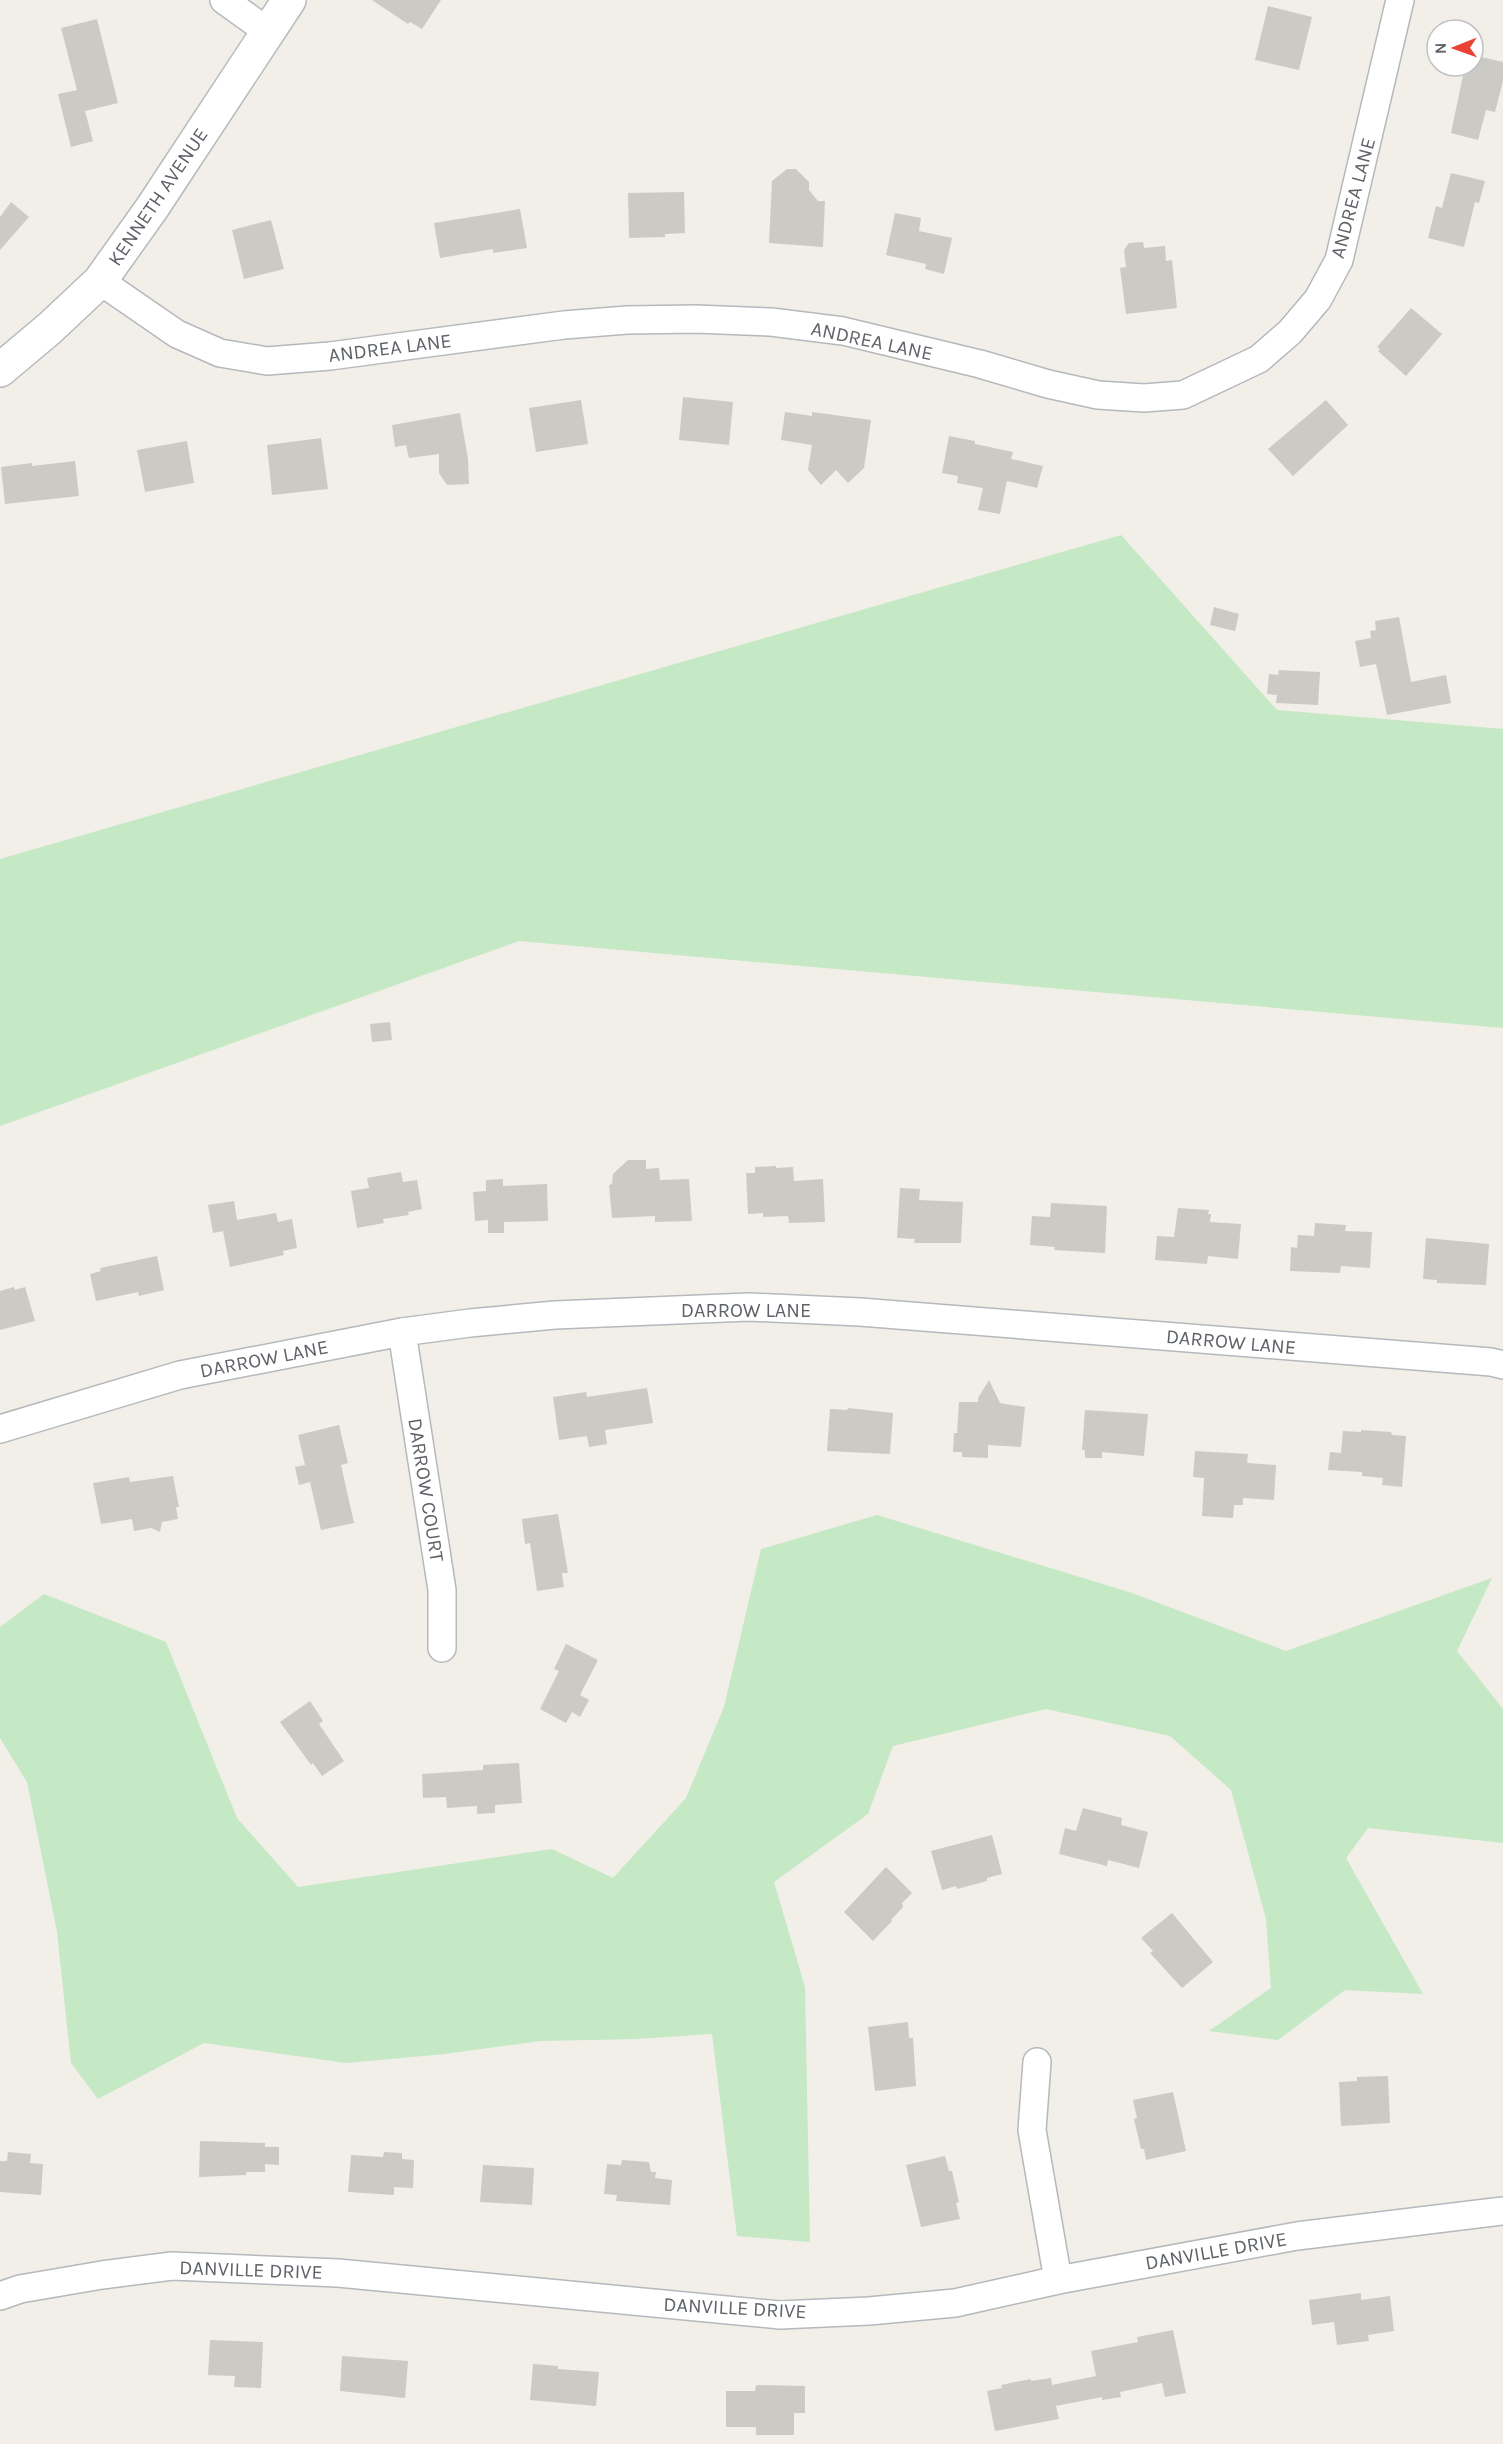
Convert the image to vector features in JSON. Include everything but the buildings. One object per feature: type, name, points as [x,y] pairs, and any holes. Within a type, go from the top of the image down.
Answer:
[{"type":"street","points":[[224,0],[267,31]]},
{"type":"street","name":"KENNETH AVENUE","points":[[0,370],[50,328],[100,281],[152,208],[289,0]]},
{"type":"street","name":"ANDREA LANE","points":[[100,281],[177,334],[220,353],[267,361],[330,356],[574,324],[627,320],[771,322],[843,332],[980,364],[1048,384],[1098,394],[1144,398],[1183,395],[1259,359],[1290,332],[1318,299],[1339,260],[1400,0]]},
{"type":"street","name":"DARROW LANE","points":[[0,1429],[180,1376],[402,1332],[555,1315],[748,1307],[872,1312],[1491,1362],[1503,1365]]},
{"type":"street","name":"DARROW COURT","points":[[402,1332],[442,1590],[442,1648]]},
{"type":"street","points":[[1037,2062],[1032,2130],[1058,2280]]},
{"type":"street","name":"DANVILLE DRIVE","points":[[0,2296],[20,2289],[102,2274],[172,2266],[338,2273],[780,2315],[869,2311],[955,2303],[1058,2280],[1297,2236],[1503,2211]]},
{"type":"green space","points":[[1121,535],[1277,710],[1503,729],[1503,1028],[519,941],[0,1126],[0,859]]},
{"type":"green space","points":[[877,1515],[1132,1593],[1286,1651],[1492,1578],[1457,1651],[1503,1709],[1503,1843],[1368,1828],[1346,1858],[1423,1994],[1345,1990],[1278,2040],[1209,2031],[1271,1988],[1266,1919],[1231,1790],[1170,1736],[1046,1709],[893,1746],[868,1814],[774,1882],[805,1987],[810,2242],[737,2236],[712,2034],[637,2039],[540,2041],[445,2054],[346,2063],[204,2043],[98,2099],[71,2063],[57,1932],[27,1782],[0,1738],[0,1627],[44,1594],[166,1642],[237,1818],[298,1887],[552,1849],[613,1878],[686,1798],[724,1707],[761,1549]]}]
